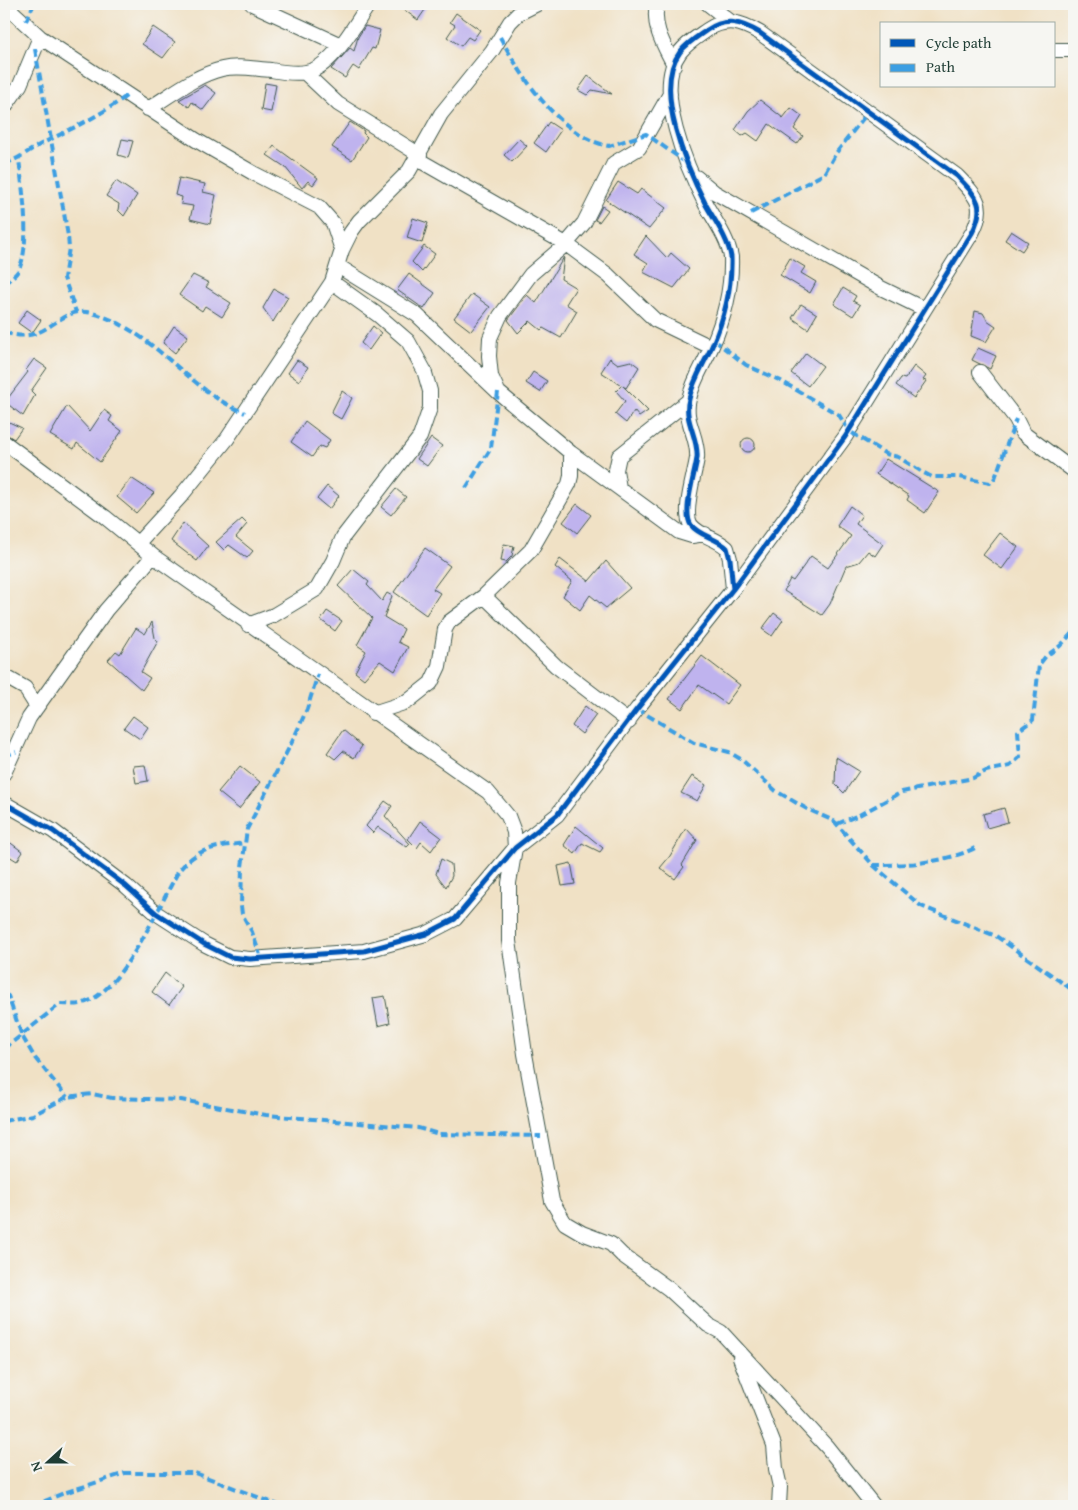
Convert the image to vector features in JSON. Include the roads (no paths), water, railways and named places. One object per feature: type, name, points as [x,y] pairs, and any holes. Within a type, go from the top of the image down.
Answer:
[{"type":"street","points":[[4,4],[40,36],[225,158],[319,207],[333,223],[342,250]]},
{"type":"street","points":[[252,4],[341,45]]},
{"type":"street","points":[[148,108],[206,74],[223,68],[242,67],[305,73],[322,65],[341,45],[369,4]]},
{"type":"street","points":[[138,544],[181,496],[227,439],[332,282],[342,250],[359,221],[409,171],[419,157],[441,114],[492,51],[510,22],[519,13],[537,4]]},
{"type":"street","points":[[657,4],[655,19],[658,33],[674,65]]},
{"type":"street","points":[[708,4],[731,22]]},
{"type":"street","points":[[4,803],[53,831],[126,886],[156,913],[204,944],[230,957],[250,959],[364,951],[426,934],[455,919],[515,848],[557,815],[733,589],[845,437],[978,222],[980,212],[976,196],[957,176],[760,33],[743,23],[731,22],[720,23],[709,28],[679,53],[674,65],[670,94],[681,147],[730,257],[731,270],[726,304],[712,347],[695,380],[688,401],[688,420],[697,448],[687,514],[692,526],[723,544],[729,552],[733,589]]},
{"type":"street","points":[[4,108],[20,85],[40,36]]},
{"type":"street","points":[[1056,50],[1074,50]]},
{"type":"street","points":[[305,73],[338,104],[419,157],[566,244],[608,275],[656,320],[712,347]]},
{"type":"street","points":[[498,392],[491,376],[489,356],[490,338],[500,316],[532,274],[566,244],[584,223],[614,163],[639,148],[670,94]]},
{"type":"street","points":[[693,175],[714,192],[881,288],[924,310]]},
{"type":"street","points":[[338,266],[416,315],[498,392],[571,453],[619,488],[683,534],[706,534]]},
{"type":"street","points":[[248,625],[274,615],[317,589],[333,561],[343,537],[420,438],[430,408],[430,391],[424,370],[408,342],[386,321],[332,282]]},
{"type":"street","points":[[980,372],[1016,419],[1023,434],[1074,471]]},
{"type":"street","points":[[619,488],[616,470],[619,456],[688,401]]},
{"type":"street","points":[[4,442],[152,556],[488,792],[508,816],[514,832],[515,848],[509,883],[509,941],[525,1054],[552,1200],[565,1223],[582,1233],[611,1244],[622,1255],[669,1289],[708,1325],[721,1332],[827,1447],[874,1506]]},
{"type":"street","points":[[373,713],[407,702],[431,683],[439,666],[445,629],[449,622],[484,596],[522,561],[539,538],[569,484],[571,453]]},
{"type":"street","points":[[4,774],[16,752],[21,734],[37,707],[106,610],[152,556]]},
{"type":"street","points":[[484,596],[556,666],[628,722]]},
{"type":"street","points":[[4,676],[25,688],[37,707]]},
{"type":"street","points":[[737,1350],[774,1445],[780,1487],[780,1506]]}]
